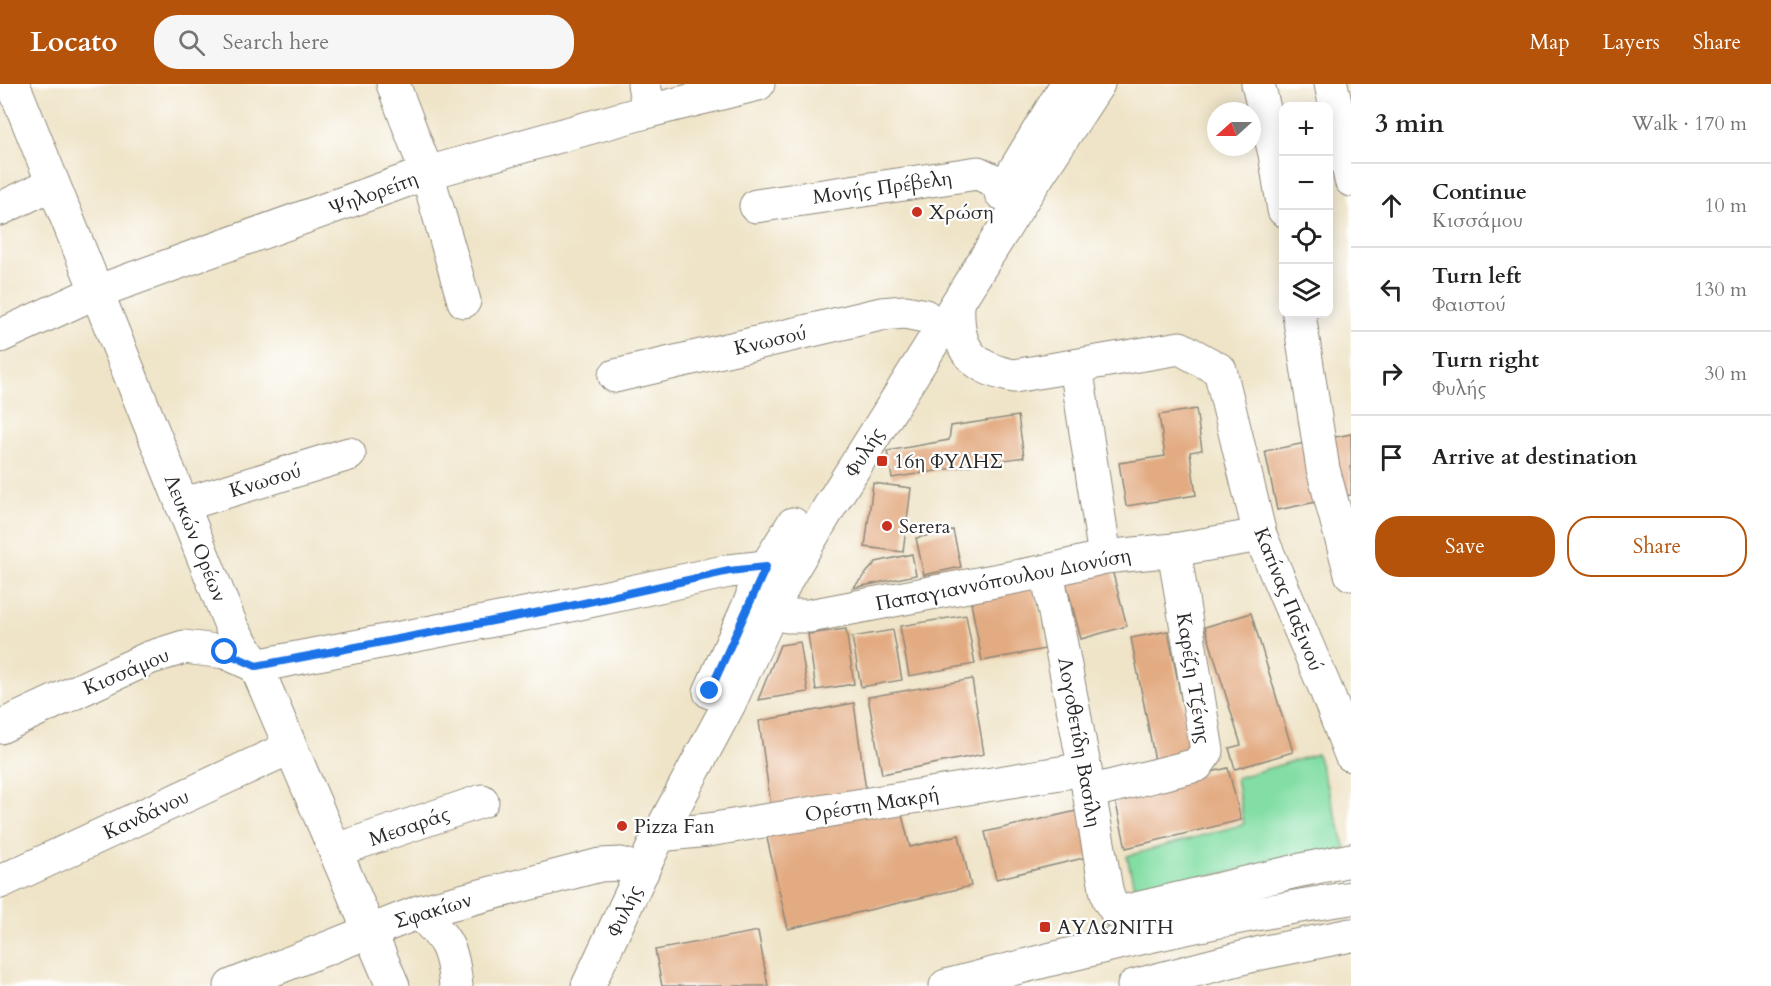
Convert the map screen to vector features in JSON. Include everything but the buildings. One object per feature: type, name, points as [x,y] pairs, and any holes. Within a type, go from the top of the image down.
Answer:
[{"type":"main road","name":"Λευκών Ορέων","points":[[13,84],[232,628],[256,666],[393,986]]},
{"type":"main road","points":[[393,84],[427,173],[464,301]]},
{"type":"main road","name":"Ψηλορείτη","points":[[0,336],[96,292],[646,97],[758,84]]},
{"type":"main road","name":"Φυλής","points":[[588,986],[659,835],[710,691],[925,316],[1005,186],[1051,99],[1067,84]]},
{"type":"main road","name":"Φυλής","points":[[770,586],[830,506],[1024,197],[1098,84]]},
{"type":"main road","points":[[1258,84],[1279,179]]},
{"type":"main road","points":[[1331,84],[1351,180]]},
{"type":"main road","name":"Μονής Πρέβελη","points":[[756,206],[978,173],[1005,186]]},
{"type":"main road","points":[[0,209],[52,184]]},
{"type":"main road","points":[[958,304],[957,326],[963,345],[973,359],[988,370],[1014,376],[1076,366],[1105,557]]},
{"type":"main road","name":"Κνωσού","points":[[615,376],[881,314],[905,312],[925,316]]},
{"type":"main road","points":[[1300,318],[1323,469],[1351,574]]},
{"type":"main road","name":"Κατίνας Παξινού","points":[[1076,366],[1180,348],[1220,370],[1260,535],[1351,755]]},
{"type":"main road","name":"Κνωσού","points":[[182,505],[349,454]]},
{"type":"main road","name":"Παπαγιαννόπουλου Διονύση","points":[[770,586],[787,616],[809,616],[1047,571],[1105,557],[1174,550],[1260,535]]},
{"type":"main road","name":"Καρέζη Τζένης","points":[[1087,780],[1197,765],[1207,751],[1174,550]]},
{"type":"main road","points":[[256,666],[561,608],[729,571],[770,586]]},
{"type":"main road","name":"Λογοθετίδη Βασίλη","points":[[1047,571],[1106,889],[1109,900],[1117,912],[1351,860]]},
{"type":"main road","name":"Κισσάμου","points":[[0,727],[148,658],[184,647],[225,652],[256,666]]},
{"type":"main road","name":"Κανδάνου","points":[[0,882],[291,747]]},
{"type":"main road","name":"Ορέστη Μακρή","points":[[659,835],[1087,780]]},
{"type":"main road","name":"Μεσαράς","points":[[336,850],[482,801]]},
{"type":"main road","name":"Σφακίων","points":[[231,986],[419,912],[600,865],[621,864],[642,872]]},
{"type":"main road","points":[[945,986],[1015,977],[1100,946],[1286,908],[1351,898]]},
{"type":"main road","points":[[419,912],[442,935],[453,958],[456,986]]},
{"type":"main road","points":[[1134,986],[1261,953],[1351,935]]},
{"type":"green space","points":[[1317,754],[1346,849],[1135,891],[1127,856],[1244,824],[1236,778]]},
{"type":"place","name":"Χρώση","points":[[917,212]]},
{"type":"place","name":"16η ΦΥΛΗΣ","points":[[882,461]]},
{"type":"place","name":"Serera","points":[[887,526]]},
{"type":"place","name":"Pizza Fan","points":[[622,826]]},
{"type":"place","name":"ΑΥΛΩΝΙΤΗ","points":[[1045,927]]},
{"type":"route","points":[[225,652],[256,666],[561,608],[729,571],[766,567],[710,691]]}]
